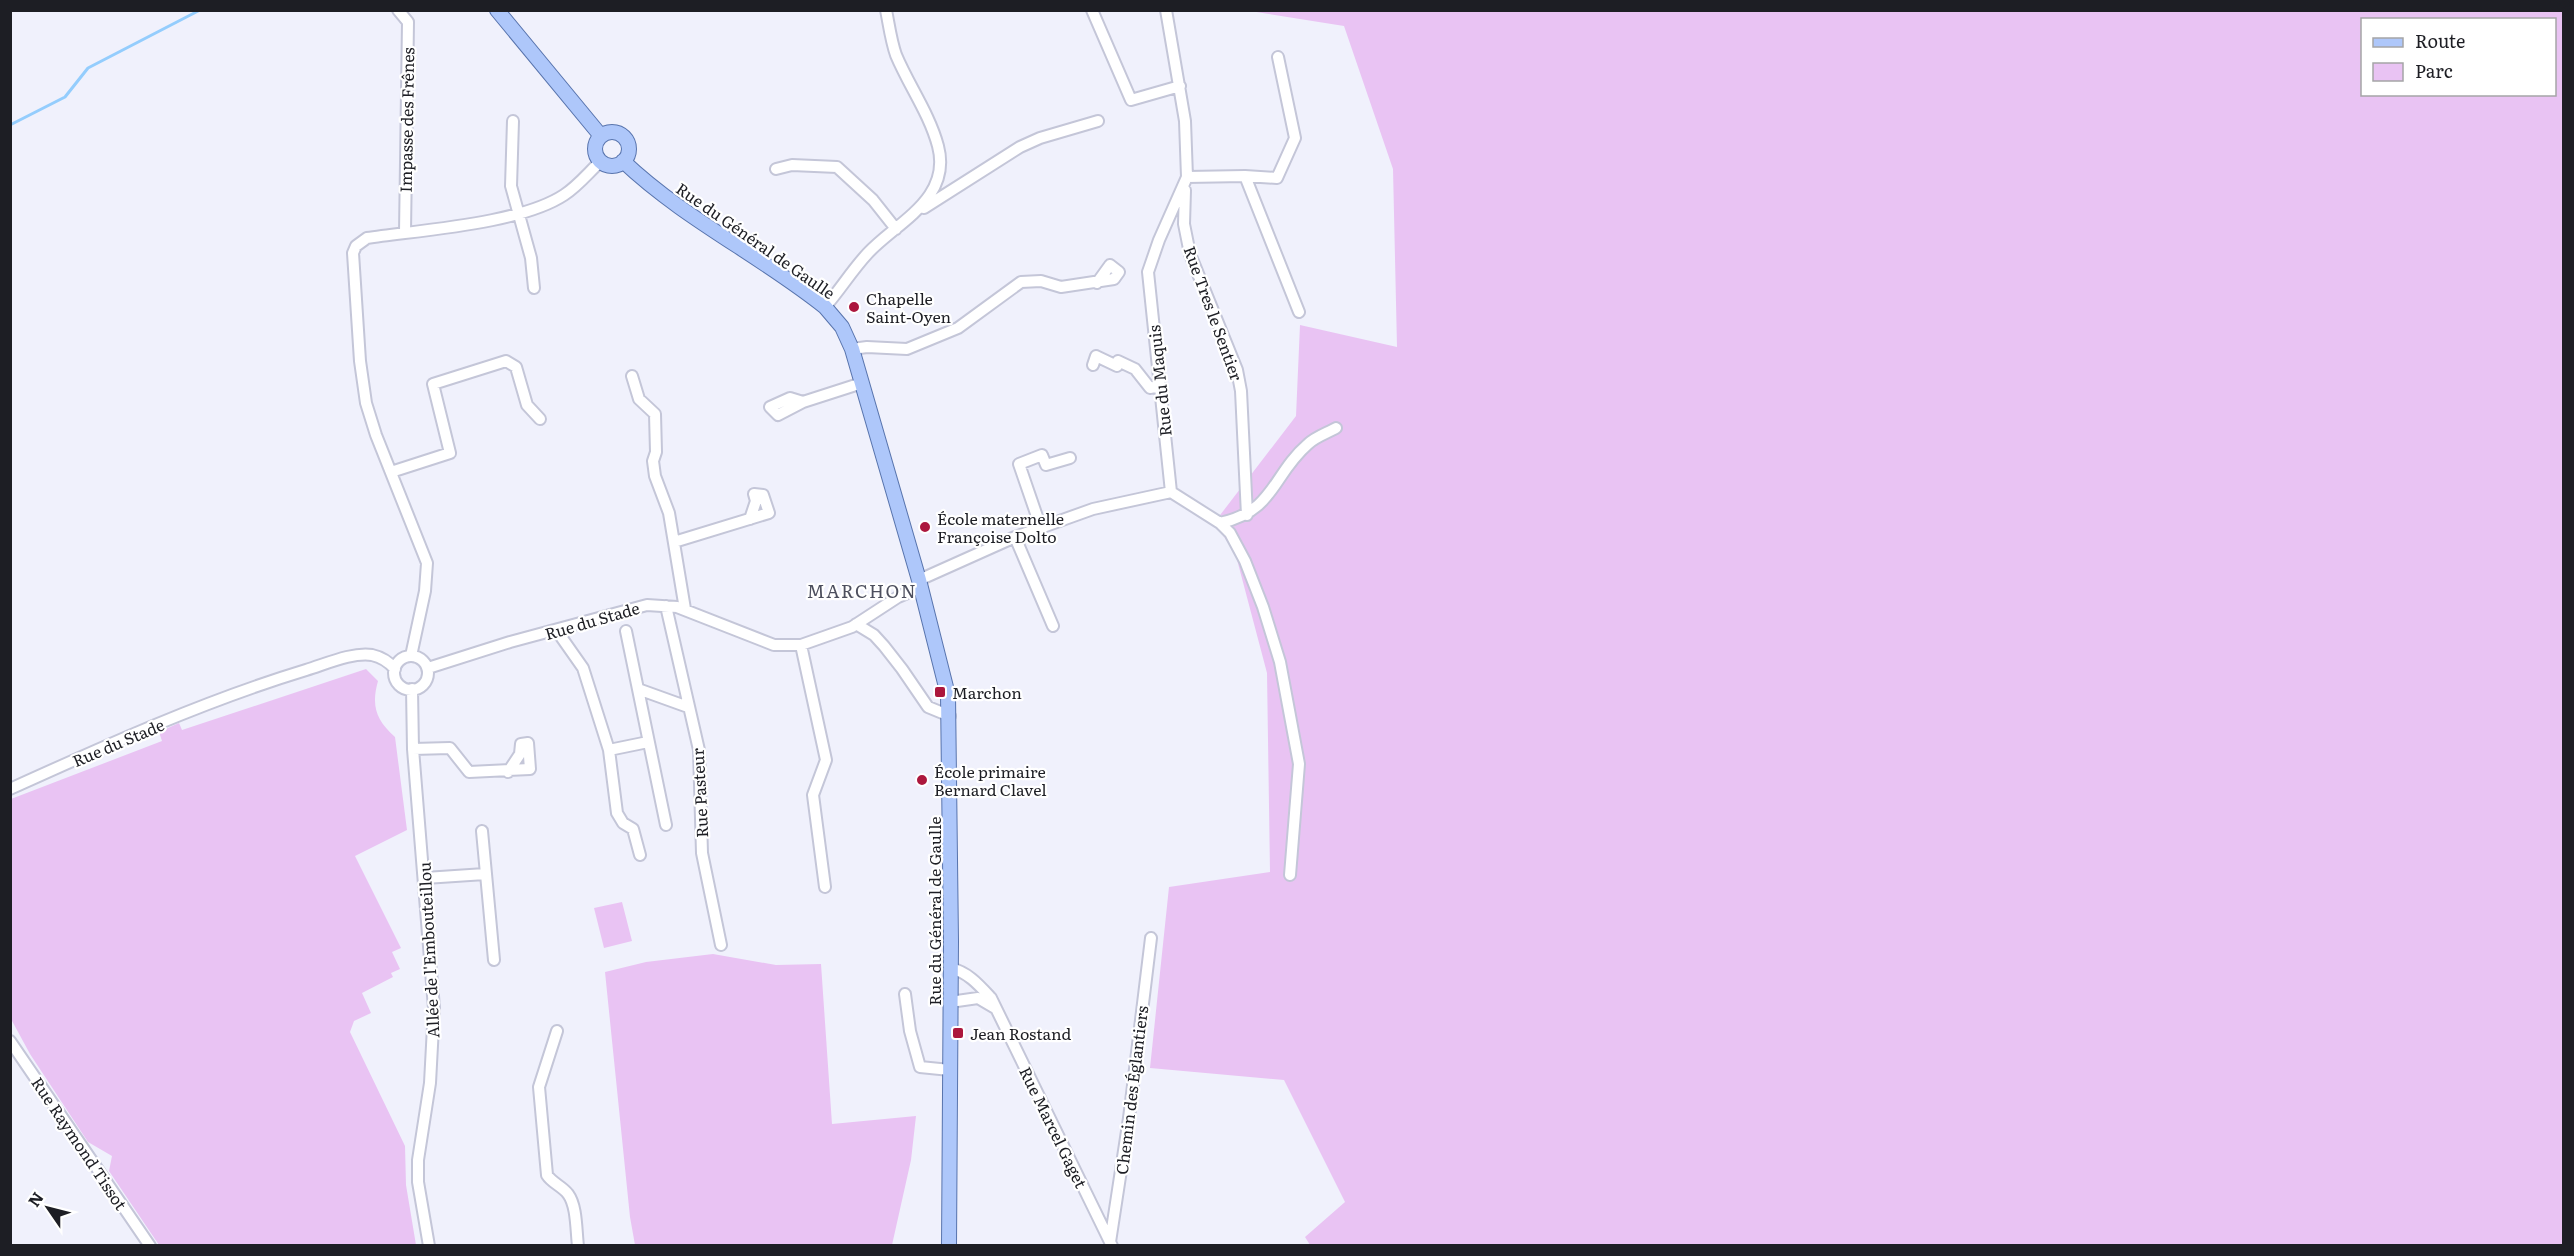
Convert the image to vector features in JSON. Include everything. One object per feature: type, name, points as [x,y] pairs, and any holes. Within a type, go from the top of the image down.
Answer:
[{"type":"main road","points":[[497,10],[601,136]]},
{"type":"main road","points":[[615,132],[624,137],[629,147],[624,161],[615,165],[601,161],[595,151],[597,140],[601,136],[615,132]]},
{"type":"main road","name":"Rue du Général de Gaulle","points":[[624,161],[657,190],[704,225],[825,307],[842,327],[852,349],[920,583],[945,677],[950,716],[949,1245]]},
{"type":"street","name":"Impasse des Frênes","points":[[398,10],[408,22],[405,232]]},
{"type":"street","points":[[886,10],[896,53],[922,105],[939,148],[940,173],[935,188],[916,213]]},
{"type":"street","points":[[1092,10],[1131,100],[1180,86]]},
{"type":"street","name":"Rue du Maquis","points":[[1166,10],[1185,121],[1186,180],[1159,240],[1148,272],[1171,492]]},
{"type":"street","points":[[1186,180],[1245,176],[1277,178],[1295,138],[1278,57]]},
{"type":"street","points":[[513,121],[511,186],[531,258],[534,288]]},
{"type":"street","points":[[825,307],[859,262],[916,213],[1020,147],[1040,138],[1098,121]]},
{"type":"street","points":[[411,656],[428,573],[427,563],[376,435],[366,403],[360,355],[354,253],[361,241],[367,238],[519,213],[565,195],[601,161]]},
{"type":"street","points":[[776,169],[792,165],[837,167],[873,200],[896,228]]},
{"type":"street","points":[[1245,176],[1299,312]]},
{"type":"street","name":"Rue Tres le Sentier","points":[[1186,180],[1184,224],[1190,254],[1237,370],[1241,391],[1246,515]]},
{"type":"street","points":[[852,349],[867,347],[907,349],[958,328],[1021,282],[1041,281],[1061,287],[1097,283]]},
{"type":"street","points":[[1093,365],[1096,356],[1117,366],[1118,361],[1135,369],[1150,388],[1159,386]]},
{"type":"street","points":[[391,472],[450,453],[433,384],[506,361],[516,367],[527,405],[540,419]]},
{"type":"street","points":[[632,376],[639,399],[655,414],[656,452],[653,461],[655,476],[669,513],[685,609]]},
{"type":"street","points":[[803,402],[862,383]]},
{"type":"street","points":[[1220,523],[1254,511],[1309,442],[1336,428]]},
{"type":"street","points":[[1041,528],[1018,464],[1042,455],[1046,465],[1070,458]]},
{"type":"street","points":[[920,583],[1015,537],[1093,509],[1171,492],[1220,523],[1230,532],[1245,561],[1263,607],[1280,662],[1299,764],[1290,875]]},
{"type":"street","points":[[674,542],[750,519]]},
{"type":"street","points":[[1015,537],[1053,626]]},
{"type":"street","name":"Rue du Stade","points":[[428,668],[510,642],[647,605],[685,609],[774,645],[801,645],[847,630],[920,583]]},
{"type":"street","name":"Rue Pasteur","points":[[666,606],[699,750],[702,853],[722,945]]},
{"type":"street","points":[[856,624],[874,635],[894,658],[928,707],[950,716]]},
{"type":"street","points":[[557,631],[583,668],[609,750],[617,813],[623,823],[633,829],[640,855]]},
{"type":"street","points":[[626,631],[666,825]]},
{"type":"street","points":[[801,645],[825,760],[813,795],[825,888]]},
{"type":"street","name":"Rue du Stade","points":[[10,789],[143,729],[268,682],[348,658],[371,655],[390,663],[395,669]]},
{"type":"street","points":[[411,656],[418,657],[428,668],[425,682],[419,688],[412,689],[398,684],[395,669],[398,662],[411,656]]},
{"type":"street","name":"Allée de l'Embouteillou","points":[[412,689],[413,749],[433,975],[433,1046],[430,1083],[418,1160],[418,1182],[429,1245]]},
{"type":"street","points":[[638,689],[688,707]]},
{"type":"street","points":[[609,750],[648,742]]},
{"type":"street","points":[[413,749],[450,748],[469,772],[508,772]]},
{"type":"street","points":[[482,831],[494,960]]},
{"type":"street","points":[[425,878],[485,874]]},
{"type":"street","name":"Chemin des Églantiers","points":[[1111,1244],[1151,938]]},
{"type":"street","name":"Rue Marcel Gaget","points":[[950,968],[961,971],[979,984],[991,998],[1111,1244]]},
{"type":"street","points":[[904,994],[909,1031],[920,1067],[950,1070]]},
{"type":"street","points":[[950,1002],[978,998],[996,1008]]},
{"type":"street","points":[[557,1030],[539,1087],[545,1156],[547,1175],[572,1199],[578,1245]]},
{"type":"street","name":"Rue Raymond Tissot","points":[[10,1041],[150,1245]]},
{"type":"green space","points":[[1250,11],[2563,11],[2563,1245],[1310,1245],[1305,1237],[1345,1202],[1284,1080],[1150,1068],[1169,887],[1270,872],[1267,673],[1235,552],[1214,523],[1296,416],[1300,325],[1397,347],[1393,169],[1344,26]]},
{"type":"green space","points":[[366,669],[378,681],[375,705],[379,718],[395,737],[407,830],[355,856],[401,948],[392,952],[400,969],[391,973],[393,977],[362,993],[371,1013],[354,1021],[350,1032],[405,1146],[406,1185],[416,1245],[159,1245],[109,1171],[112,1156],[88,1142],[30,1054],[11,1019],[11,799],[162,741],[159,732],[179,723],[182,730]]},
{"type":"green space","points":[[622,902],[632,941],[604,948],[594,908]]},
{"type":"green space","points":[[713,954],[776,965],[821,964],[832,1124],[916,1116],[911,1160],[892,1245],[635,1245],[630,1217],[605,972],[646,962]]},
{"type":"waterway","points":[[10,125],[65,97],[88,68],[200,10]]},
{"type":"place","name":"Chapelle Saint-Oyen","points":[[854,307]]},
{"type":"place","name":"École maternelle Françoise Dolto","points":[[925,527]]},
{"type":"place","name":"Marchon","points":[[940,692]]},
{"type":"place","name":"École primaire Bernard Clavel","points":[[922,780]]},
{"type":"place","name":"Jean Rostand","points":[[958,1033]]},
{"type":"district","name":"MARCHON","points":[[862,590]]}]
